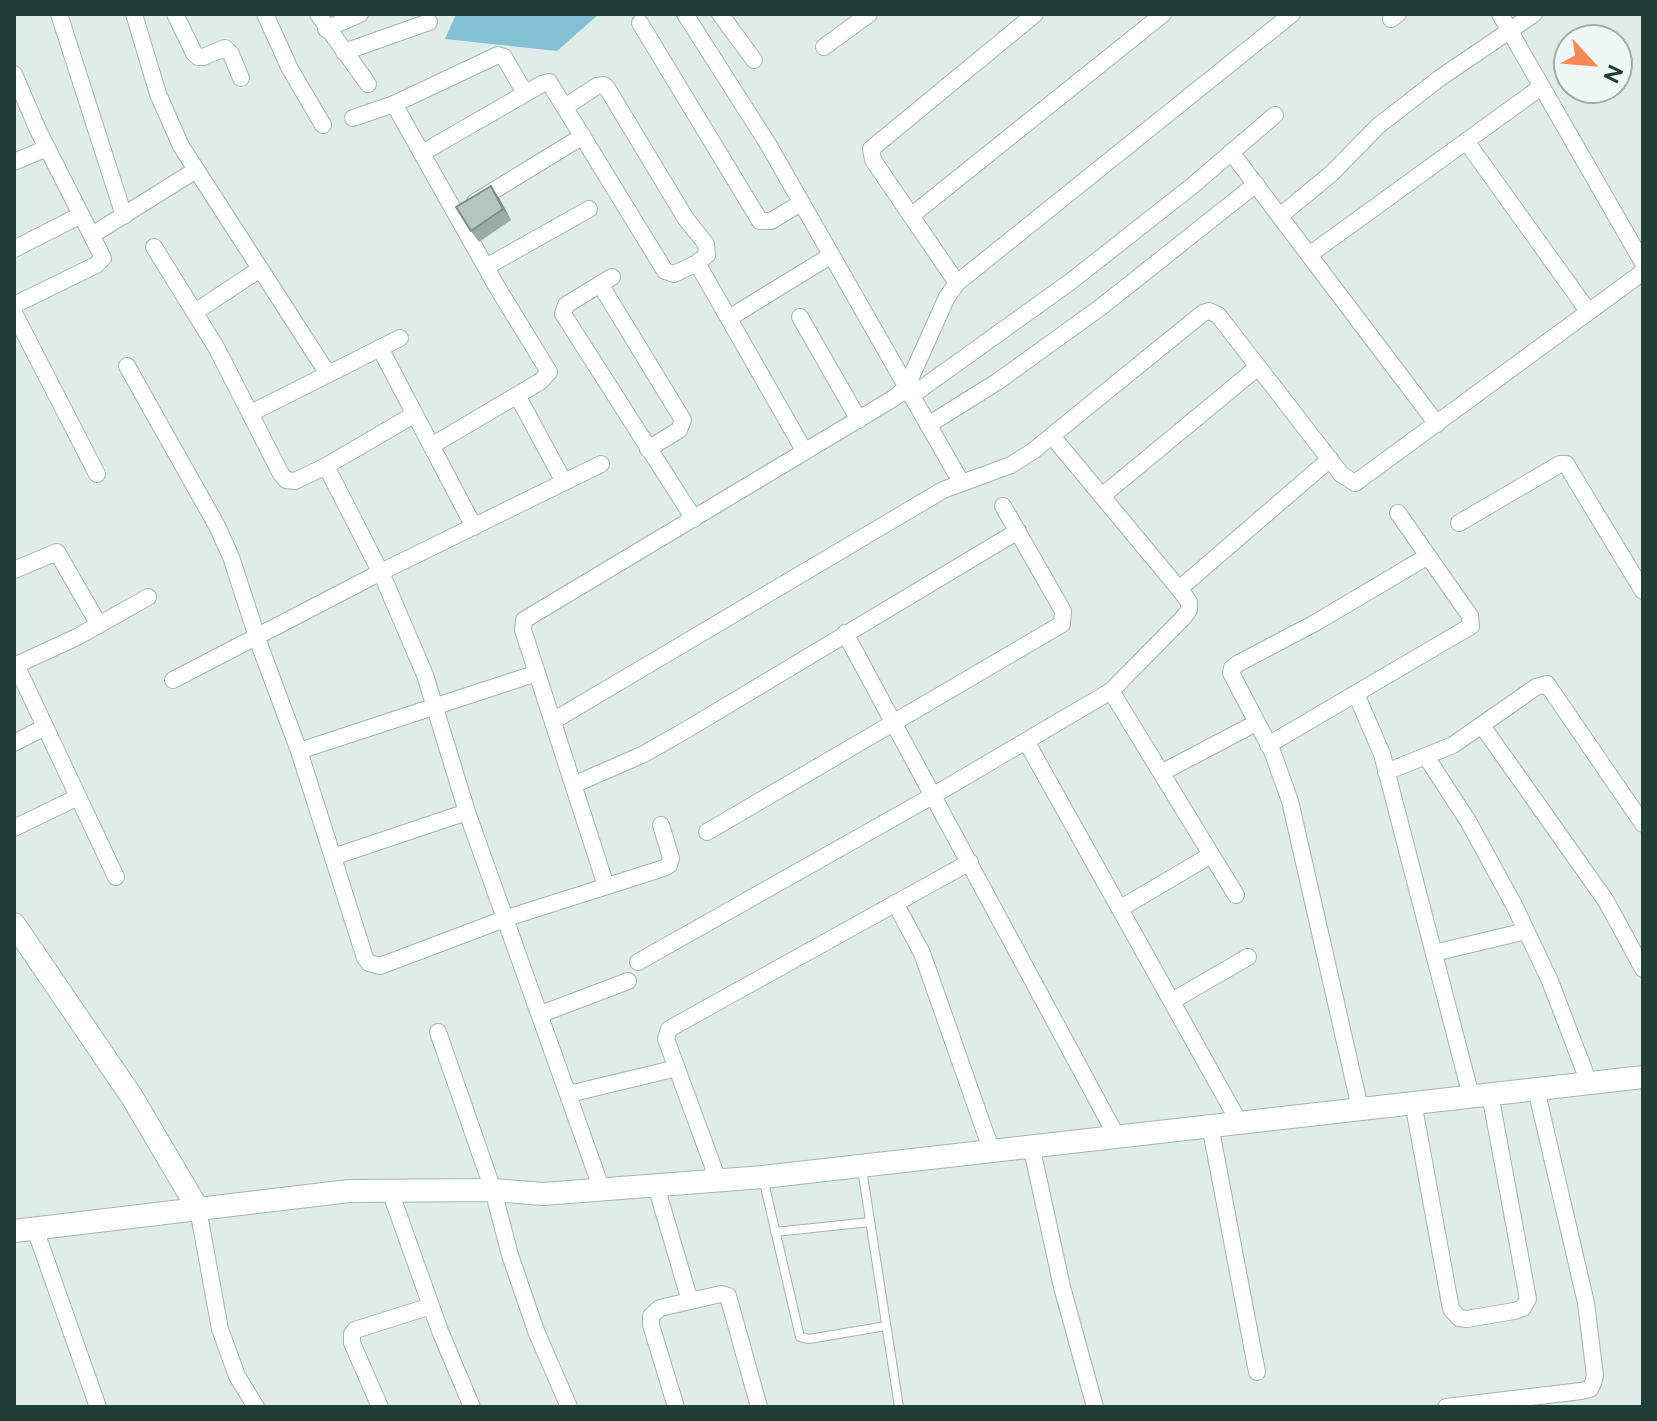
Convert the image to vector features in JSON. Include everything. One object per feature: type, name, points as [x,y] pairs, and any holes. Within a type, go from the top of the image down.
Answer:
[{"type":"street","points":[[59,14],[124,216]]},
{"type":"street","points":[[134,14],[158,94],[181,146],[328,374]]},
{"type":"street","points":[[175,14],[194,53],[203,57],[225,48],[231,54],[241,78]]},
{"type":"street","points":[[265,14],[290,69],[323,125]]},
{"type":"street","points":[[360,14],[322,21],[368,84]]},
{"type":"street","points":[[685,14],[768,144],[961,482]]},
{"type":"street","points":[[720,14],[754,60]]},
{"type":"street","points":[[824,47],[869,14]]},
{"type":"street","points":[[957,283],[873,160],[871,149],[1035,14]]},
{"type":"street","points":[[911,216],[1163,14]]},
{"type":"street","points":[[908,392],[947,297],[957,283],[1292,14]]},
{"type":"street","points":[[1500,14],[1643,263]]},
{"type":"street","points":[[1280,216],[1332,173],[1378,126],[1440,78],[1534,14]]},
{"type":"street","points":[[344,52],[429,22]]},
{"type":"street","points":[[640,23],[760,221],[771,221],[801,203]]},
{"type":"street","points":[[353,118],[394,104],[498,55],[504,57],[525,93]]},
{"type":"street","points":[[14,74],[47,148],[101,254],[101,261],[14,305]]},
{"type":"street","points":[[422,153],[549,82],[665,271],[674,274],[707,255],[706,244],[686,219],[607,88],[597,86],[565,107]]},
{"type":"street","points":[[1309,255],[1541,87]]},
{"type":"street","points":[[394,104],[486,267],[548,366],[547,376],[431,446]]},
{"type":"street","points":[[606,886],[523,630],[524,620],[908,392],[1070,282],[1275,115]]},
{"type":"street","points":[[456,214],[583,136]]},
{"type":"street","points":[[1466,141],[1588,311]]},
{"type":"street","points":[[14,162],[47,148]]},
{"type":"street","points":[[1231,152],[1437,424]]},
{"type":"street","points":[[92,235],[196,170]]},
{"type":"street","points":[[928,425],[997,382],[1101,307],[1256,184]]},
{"type":"street","points":[[486,267],[589,209]]},
{"type":"street","points":[[14,249],[81,215]]},
{"type":"street","points":[[154,247],[223,358],[286,480],[295,481],[326,466],[415,414]]},
{"type":"street","points":[[729,318],[830,256]]},
{"type":"street","points":[[697,263],[805,452]]},
{"type":"street","points":[[195,312],[260,269]]},
{"type":"street","points":[[553,721],[930,498],[961,482],[1011,465],[1052,436],[1203,313],[1209,311],[1218,315],[1330,459],[1349,480],[1361,481],[1643,272]]},
{"type":"street","points":[[648,449],[679,430],[683,420],[606,281],[566,305],[563,314],[648,449],[694,519]]},
{"type":"street","points":[[14,313],[97,474]]},
{"type":"street","points":[[800,317],[859,420]]},
{"type":"street","points":[[251,413],[400,338]]},
{"type":"street","points":[[380,348],[474,527]]},
{"type":"street","points":[[127,366],[231,557],[299,751],[365,958],[374,967],[507,918],[669,865],[671,858],[661,825]]},
{"type":"street","points":[[1102,496],[1258,367]]},
{"type":"street","points":[[517,395],[564,482]]},
{"type":"street","points":[[638,962],[1111,691],[1183,618],[1189,610],[1189,602],[1052,436]]},
{"type":"street","points":[[1179,589],[1330,459]]},
{"type":"street","points":[[173,680],[381,572],[601,464]]},
{"type":"street","points":[[1459,523],[1553,468],[1566,464],[1643,591]]},
{"type":"street","points":[[326,466],[381,572],[425,675],[467,812],[602,1190]]},
{"type":"street","points":[[707,832],[1062,624],[1063,611],[1003,506]]},
{"type":"street","points":[[1268,745],[1471,626],[1470,616],[1398,513]]},
{"type":"street","points":[[573,785],[644,754],[1018,531]]},
{"type":"street","points":[[14,570],[57,552],[99,625]]},
{"type":"street","points":[[1360,1108],[1290,801],[1268,745],[1232,679],[1232,668],[1428,556]]},
{"type":"street","points":[[116,877],[15,666],[148,597]]},
{"type":"street","points":[[845,633],[1116,1135]]},
{"type":"street","points":[[299,751],[537,673]]},
{"type":"street","points":[[1386,772],[1427,758],[1483,727],[1536,687],[1547,684],[1643,824]]},
{"type":"street","points":[[1111,691],[1236,895]]},
{"type":"street","points":[[1356,694],[1382,754],[1434,953],[1480,1095],[1528,1299],[1523,1308],[1467,1319],[1459,1318],[1451,1309],[1413,1102]]},
{"type":"street","points":[[1161,773],[1256,723]]},
{"type":"street","points":[[14,743],[45,727]]},
{"type":"street","points":[[1483,727],[1606,901],[1643,969]]},
{"type":"street","points":[[1026,741],[1239,1122]]},
{"type":"street","points":[[1427,758],[1468,821],[1526,931],[1550,981],[1589,1083]]},
{"type":"street","points":[[14,828],[78,797]]},
{"type":"street","points":[[333,857],[467,812]]},
{"type":"street","points":[[1121,908],[1211,855]]},
{"type":"street","points":[[718,1180],[666,1039],[669,1029],[970,862]]},
{"type":"street","points":[[895,903],[922,953],[991,1149]]},
{"type":"street","points":[[14,924],[132,1097],[198,1209],[220,1329],[237,1376],[256,1407]]},
{"type":"street","points":[[1434,953],[1526,931]]},
{"type":"street","points":[[1172,1001],[1248,957]]},
{"type":"street","points":[[541,1014],[628,981]]},
{"type":"street","points":[[438,1032],[493,1190],[518,1280],[569,1407]]},
{"type":"street","points":[[569,1094],[677,1068]]},
{"type":"street","points":[[98,1407],[24,1230],[349,1191],[493,1190],[543,1194],[763,1177],[1643,1077]]},
{"type":"street","points":[[1446,1407],[1581,1391],[1590,1389],[1595,1376],[1586,1303],[1536,1089]]},
{"type":"street","points":[[1210,1125],[1257,1372]]},
{"type":"street","points":[[1031,1145],[1062,1287],[1095,1407]]},
{"type":"street","points":[[656,1186],[690,1301]]},
{"type":"street","points":[[390,1191],[431,1306],[472,1407]]},
{"type":"street","points":[[676,1407],[651,1316],[660,1308],[721,1294],[728,1296],[759,1407]]},
{"type":"street","points":[[380,1407],[352,1343],[352,1334],[355,1330],[431,1306]]},
{"type":"lane","points":[[861,1164],[899,1407]]},
{"type":"lane","points":[[763,1177],[800,1337],[809,1339],[886,1326]]},
{"type":"lane","points":[[775,1232],[870,1222]]},
{"type":"water","points":[[456,14],[599,14],[557,51],[445,39]]},
{"type":"building","points":[[491,186],[503,209],[471,231],[456,207]]}]
